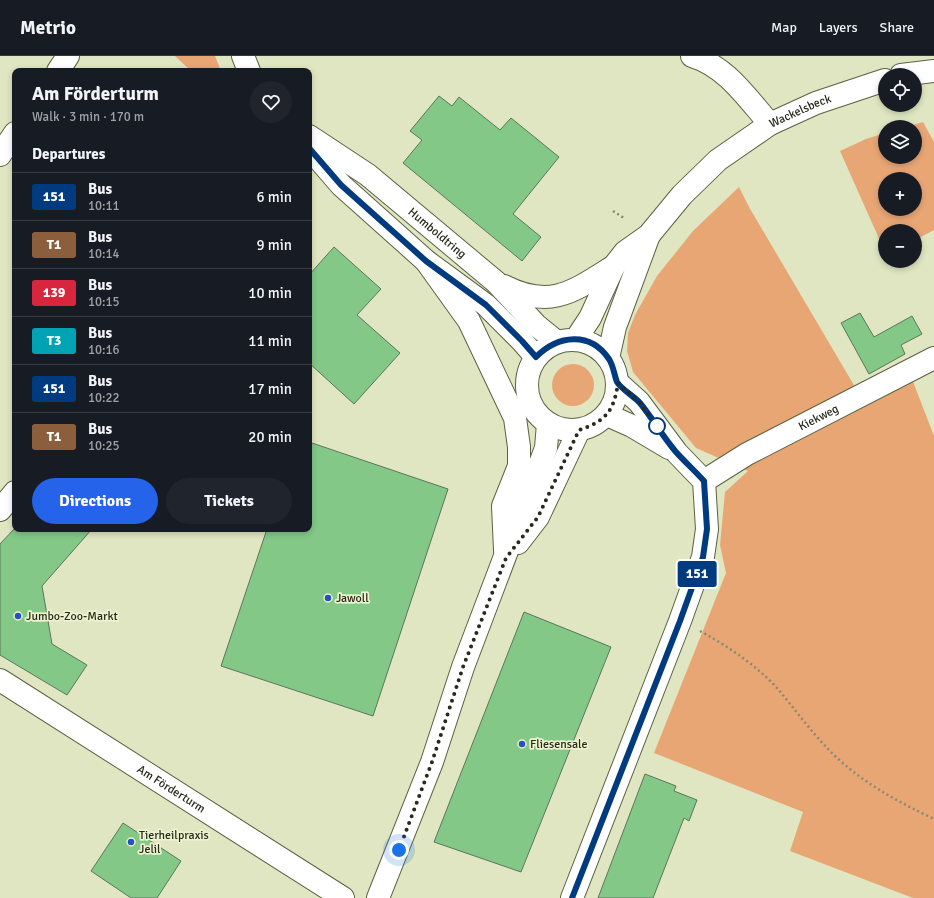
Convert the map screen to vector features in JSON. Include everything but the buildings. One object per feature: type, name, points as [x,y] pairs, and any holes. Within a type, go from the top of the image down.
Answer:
[{"type":"street","points":[[60,68],[68,56]]},
{"type":"street","points":[[243,56],[248,68]]},
{"type":"street","name":"Wackelsbeck","points":[[692,56],[708,61],[723,72],[770,124],[816,103],[878,82]]},
{"type":"street","points":[[922,72],[934,71]]},
{"type":"street","points":[[566,340],[592,344],[608,358],[614,367],[618,383],[615,400],[607,415],[594,425],[579,430],[563,430],[548,424],[534,411],[527,393],[528,374],[536,357],[545,348],[566,340],[590,318],[614,266],[625,252],[649,234],[682,195],[718,160],[770,124]]},
{"type":"street","points":[[0,155],[12,137]]},
{"type":"street","name":"Humboldtring","points":[[312,138],[368,175],[496,282],[536,325],[566,340]]},
{"type":"street","points":[[312,151],[341,185],[426,261],[486,305],[536,357]]},
{"type":"street","points":[[608,358],[615,327],[649,234]]},
{"type":"street","points":[[426,261],[469,321],[515,418],[519,447],[519,466],[503,506],[506,558]]},
{"type":"street","points":[[496,282],[519,294],[539,298],[557,297],[582,286],[614,266]]},
{"type":"street","name":"Kiekweg","points":[[704,481],[747,454],[934,358]]},
{"type":"street","points":[[572,898],[680,621],[703,557],[707,529],[704,481],[677,453],[639,402],[618,383]]},
{"type":"street","points":[[607,415],[632,426],[677,453]]},
{"type":"street","points":[[378,898],[432,762],[463,667],[506,558],[546,448],[548,424]]},
{"type":"street","points":[[506,558],[538,517],[579,430]]},
{"type":"street","points":[[0,510],[12,496]]},
{"type":"street","name":"Am Förderturm","points":[[0,680],[343,898]]},
{"type":"path","points":[[613,211],[624,218]]},
{"type":"path","points":[[680,621],[726,645],[751,664],[776,688],[836,757],[865,782],[934,819]]},
{"type":"shaded area","points":[[175,56],[215,56],[220,68],[188,68]]},
{"type":"shaded area","points":[[923,122],[934,142],[934,230],[922,236],[922,224],[878,224],[878,236],[840,151],[878,135],[878,164],[922,164]]},
{"type":"shaded area","points":[[739,187],[749,207],[858,392],[912,379],[934,436],[934,898],[913,898],[790,851],[803,812],[654,753],[726,573],[720,545],[725,492],[748,471],[696,448],[633,372],[627,351],[628,333],[635,315],[657,276],[693,231]]},
{"type":"shaded area","points":[[569,364],[577,364],[585,367],[591,373],[594,385],[591,397],[585,403],[577,406],[569,406],[561,403],[555,397],[552,389],[552,381],[555,373],[561,367]]},
{"type":"bus line","name":"151","points":[[312,151],[341,185],[426,261],[486,305],[536,357],[545,348],[566,339],[576,339],[592,344],[608,358],[614,367],[618,383],[639,402],[677,453],[704,481],[707,529],[703,557],[680,621],[572,898]]},
{"type":"place","name":"Jawoll","points":[[328,598]]},
{"type":"place","name":"Jumbo-Zoo-Markt","points":[[18,616]]},
{"type":"place","name":"Fliesensale","points":[[522,744]]},
{"type":"place","name":"Tierheilpraxis Jelil","points":[[131,842]]},
{"type":"route","points":[[399,850],[432,762],[463,667],[506,558],[538,517],[579,430],[594,425],[607,415],[615,400],[618,383],[639,402],[661,431],[657,426]]}]
